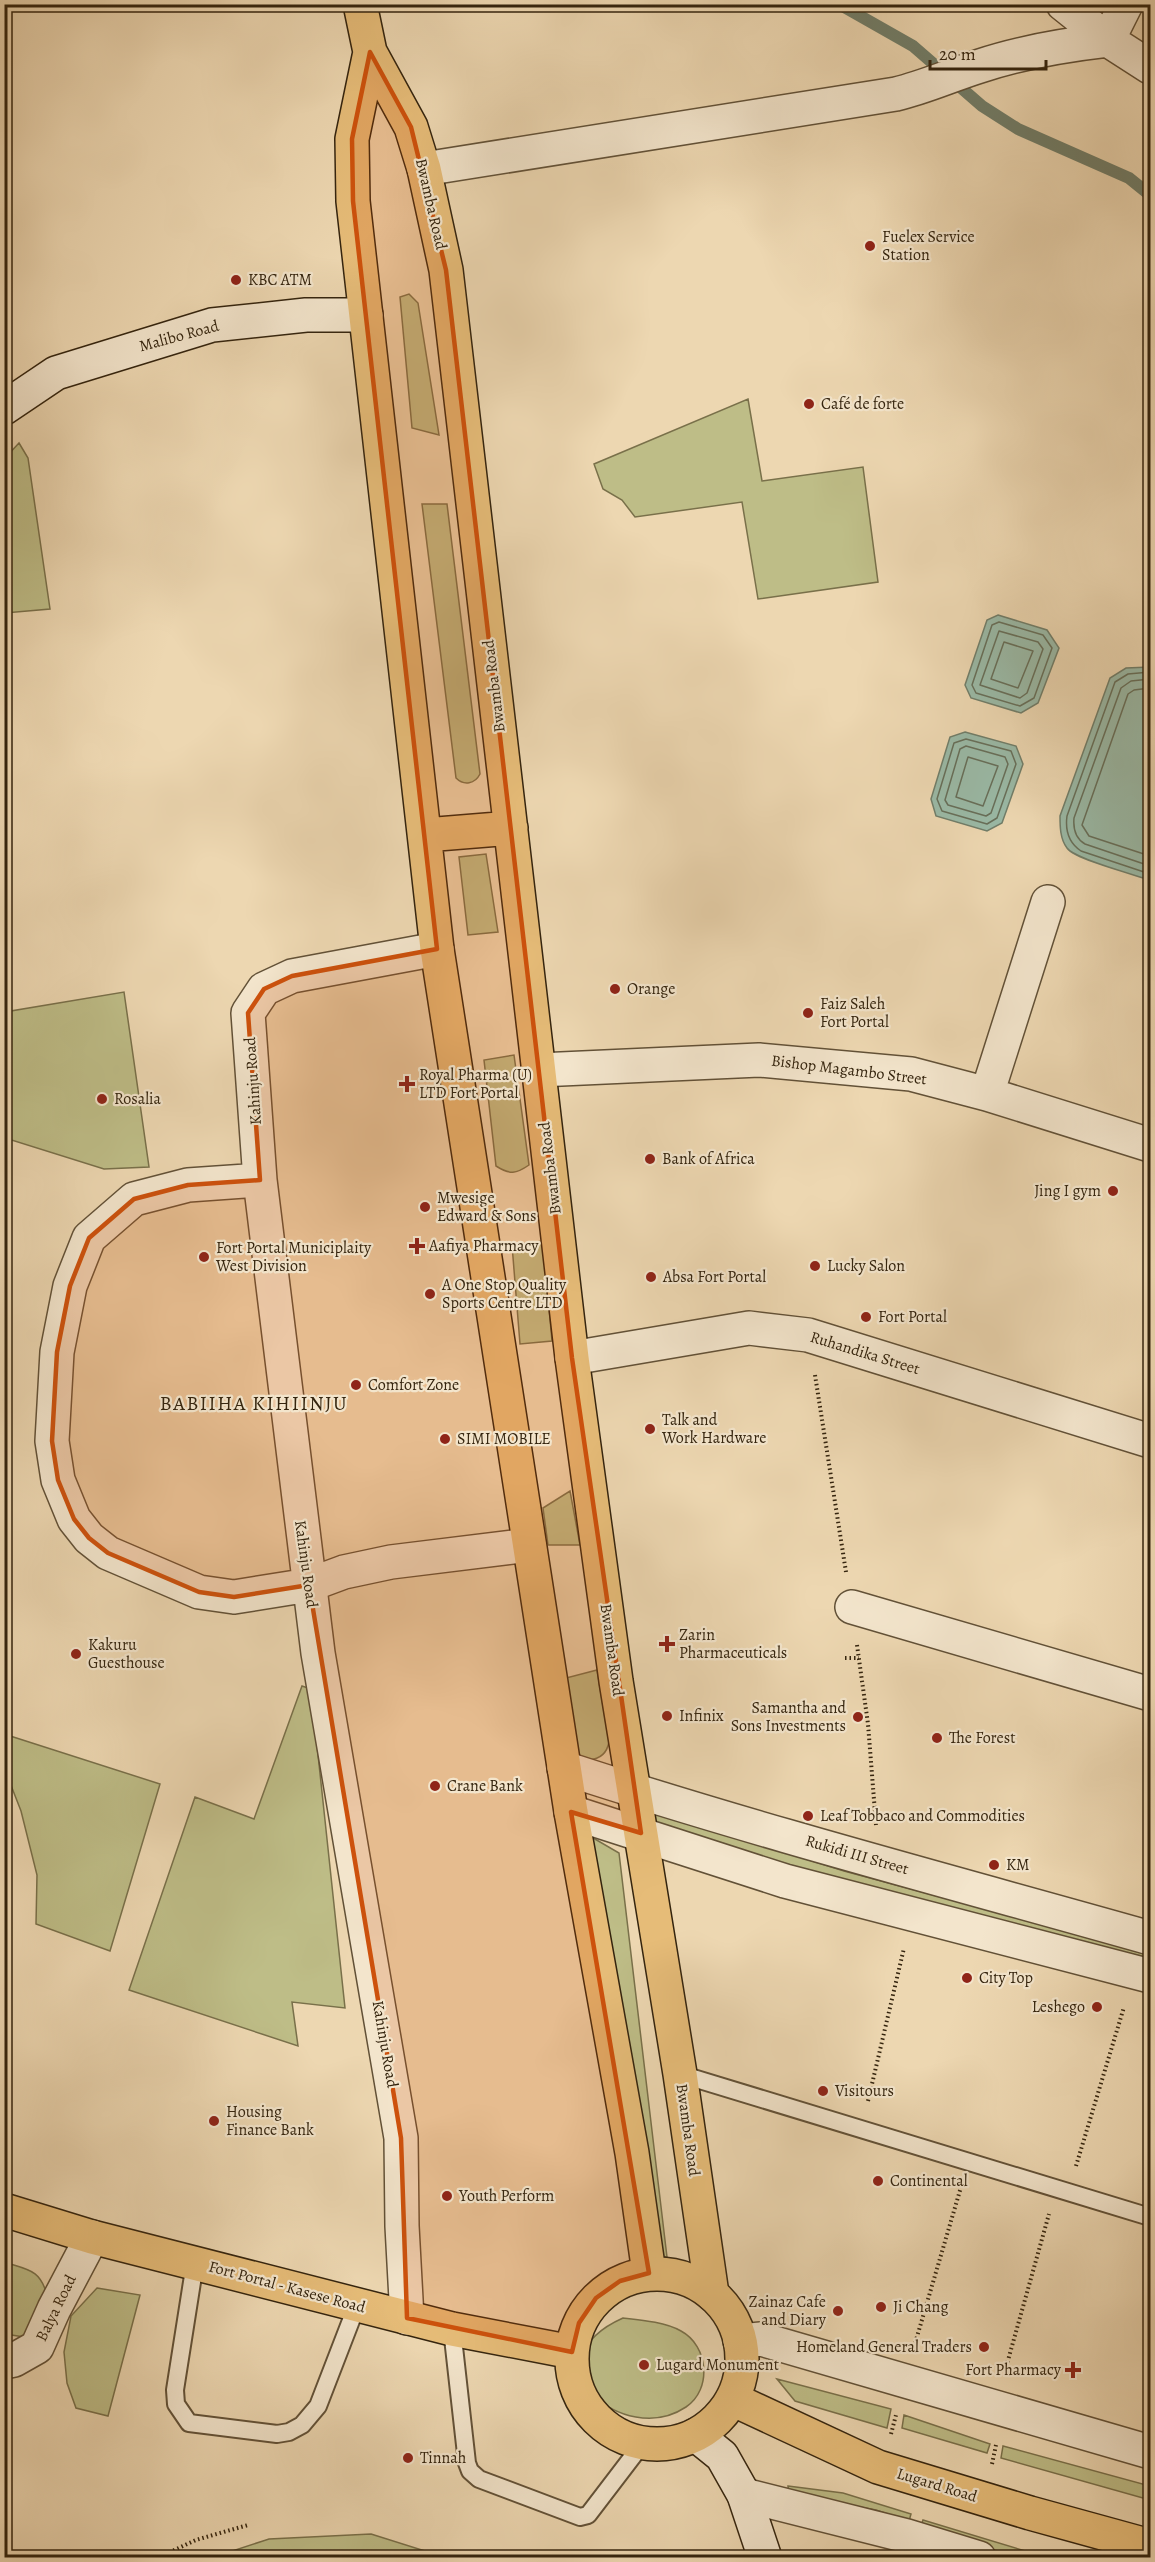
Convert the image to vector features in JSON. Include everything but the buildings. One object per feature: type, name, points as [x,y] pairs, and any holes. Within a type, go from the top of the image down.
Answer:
[{"type":"main road","name":"Bwamba Road","points":[[360,4],[370,52],[411,127],[424,169],[446,270],[572,1358],[616,1681],[680,2074],[712,2294]]},
{"type":"main road","name":"Bwamba Road","points":[[370,52],[352,139],[353,201],[437,949],[571,1812],[632,2152],[649,2273]]},
{"type":"main road","points":[[425,835],[511,828]]},
{"type":"main road","name":"Fort Portal - Kasese Road","points":[[4,2210],[92,2236],[452,2330],[572,2352]]},
{"type":"main road","points":[[649,2273],[682,2277],[712,2294],[729,2315],[740,2341],[741,2370],[732,2398],[717,2420],[696,2435],[670,2443],[643,2443],[619,2436],[598,2421],[582,2401],[573,2377],[572,2352],[579,2323],[596,2298],[620,2281],[649,2273]]},
{"type":"main road","name":"Lugard Road","points":[[732,2398],[878,2467],[1150,2546]]},
{"type":"street","points":[[1063,4],[1108,40],[1150,68]]},
{"type":"street","points":[[1108,40],[1126,4]]},
{"type":"street","points":[[424,169],[884,96],[922,88],[980,65],[1044,48],[1108,40]]},
{"type":"street","name":"Malibo Road","points":[[4,408],[56,373],[212,325],[306,315],[366,315]]},
{"type":"street","points":[[987,1094],[1048,902]]},
{"type":"street","name":"Kahinju Road","points":[[407,2318],[402,2226],[402,2138],[318,1653],[260,1180],[248,1013],[264,989],[292,976],[437,949]]},
{"type":"street","name":"Bishop Magambo Street","points":[[538,1070],[759,1060],[911,1074],[987,1094],[1150,1145]]},
{"type":"street","points":[[260,1180],[188,1185],[134,1199],[89,1239],[70,1286],[57,1352],[52,1440],[58,1480],[74,1519],[89,1538],[108,1553],[199,1592],[234,1597],[309,1585],[344,1572],[391,1562],[529,1545]]},
{"type":"street","name":"Ruhandika Street","points":[[572,1358],[749,1328],[808,1335],[1150,1441]]},
{"type":"street","points":[[852,1607],[1150,1694]]},
{"type":"street","name":"Rukidi III Street","points":[[564,1768],[634,1791],[1150,1938]]},
{"type":"street","points":[[571,1812],[785,1881],[1143,1974]]},
{"type":"street","name":"Balya Road","points":[[4,2362],[14,2360],[37,2347],[54,2308],[92,2236]]},
{"type":"street","points":[[740,2341],[762,2339],[1150,2452]]},
{"type":"street","points":[[696,2435],[722,2456],[744,2495],[765,2558]]},
{"type":"street","points":[[744,2495],[979,2558]]},
{"type":"lane","points":[[680,2074],[861,2131],[1150,2217]]},
{"type":"lane","points":[[195,2263],[175,2378],[176,2404],[189,2423],[277,2434],[289,2432],[302,2425],[318,2406],[357,2305]]},
{"type":"lane","points":[[452,2330],[467,2463],[479,2479],[580,2517],[588,2515],[643,2443]]},
{"type":"path","points":[[845,1658],[859,1658]]},
{"type":"path","points":[[861,2131],[912,1915]]},
{"type":"path","points":[[996,2407],[1062,2191],[1143,1974]]},
{"type":"path","points":[[904,2380],[968,2163]]},
{"type":"path","points":[[157,2558],[196,2540],[248,2525]]},
{"type":"highlighted area","points":[[370,52],[411,127],[446,270],[572,1358],[641,1833],[571,1812],[649,2273],[620,2281],[596,2298],[579,2323],[572,2352],[407,2318],[401,2138],[309,1585],[234,1597],[199,1592],[163,1578],[108,1553],[89,1538],[74,1519],[58,1480],[52,1441],[57,1352],[70,1286],[89,1238],[134,1199],[188,1185],[260,1180],[248,1013],[264,989],[292,976],[437,949],[353,201],[352,139]]},
{"type":"shaded area","points":[[409,294],[418,303],[439,435],[412,428],[400,297]]},
{"type":"shaded area","points":[[748,399],[762,481],[863,467],[878,582],[758,599],[742,502],[635,517],[622,500],[603,489],[594,464]]},
{"type":"shaded area","points":[[19,443],[28,458],[50,609],[5,613],[5,458]]},
{"type":"shaded area","points":[[422,504],[447,504],[480,774],[469,783],[456,778]]},
{"type":"shaded area","points":[[486,854],[498,932],[468,935],[459,857]]},
{"type":"shaded area","points":[[124,992],[149,1167],[104,1169],[5,1138],[5,1012]]},
{"type":"shaded area","points":[[514,1055],[529,1165],[513,1172],[496,1166],[484,1060]]},
{"type":"shaded area","points":[[543,1241],[552,1341],[520,1344],[512,1245]]},
{"type":"shaded area","points":[[570,1491],[580,1545],[548,1545],[543,1508]]},
{"type":"shaded area","points":[[597,1670],[609,1742],[602,1755],[589,1760],[578,1755],[566,1678]]},
{"type":"shaded area","points":[[302,1686],[311,1689],[345,2008],[292,2002],[298,2046],[129,1990],[195,1797],[254,1819]]},
{"type":"shaded area","points":[[4,1734],[160,1784],[110,1951],[36,1924],[37,1875],[21,1811],[5,1770]]},
{"type":"shaded area","points":[[645,1812],[663,1814],[844,1871],[1150,1953],[1150,1968],[646,1826]]},
{"type":"shaded area","points":[[576,1828],[619,1853],[667,2257],[647,2254]]},
{"type":"shaded area","points":[[4,2262],[37,2275],[47,2295],[24,2337],[5,2334]]},
{"type":"shaded area","points":[[97,2288],[140,2295],[108,2416],[76,2408],[67,2383],[64,2352],[71,2316]]},
{"type":"shaded area","points":[[623,2318],[668,2325],[681,2331],[697,2347],[702,2357],[703,2379],[700,2390],[686,2407],[661,2417],[636,2417],[613,2409],[594,2395],[583,2377],[583,2356],[595,2336]]},
{"type":"shaded area","points":[[777,2379],[891,2409],[887,2428],[795,2401]]},
{"type":"shaded area","points":[[904,2415],[990,2444],[987,2453],[902,2428]]},
{"type":"shaded area","points":[[1003,2446],[1150,2486],[1150,2500],[1001,2458]]},
{"type":"shaded area","points":[[788,2486],[843,2493],[911,2514],[909,2521],[876,2510],[789,2494]]},
{"type":"shaded area","points":[[923,2520],[1045,2557],[1019,2557],[920,2529]]},
{"type":"shaded area","points":[[371,2534],[444,2557],[214,2557],[269,2539]]},
{"type":"water","points":[[998,615],[1047,630],[1059,648],[1038,703],[1021,713],[971,698],[965,685],[987,620]]},
{"type":"water","points":[[1150,667],[1150,880],[1092,862],[1072,852],[1063,841],[1060,816],[1110,678],[1126,668]]},
{"type":"water","points":[[965,732],[1016,746],[1023,764],[1002,823],[987,831],[936,816],[931,799],[950,737]]},
{"type":"waterway","points":[[839,4],[913,46],[982,106],[1018,129],[1129,178],[1150,195]]},
{"type":"place","name":"Fuelex Service Station","points":[[870,246]]},
{"type":"place","name":"KBC ATM","points":[[236,280]]},
{"type":"place","name":"Café de forte","points":[[809,404]]},
{"type":"place","name":"Orange","points":[[615,989]]},
{"type":"place","name":"Faiz Saleh Fort Portal","points":[[808,1013]]},
{"type":"place","name":"Royal Pharma (U) LTD Fort Portal","points":[[407,1084]]},
{"type":"place","name":"Rosalia","points":[[102,1099]]},
{"type":"place","name":"Bank of Africa","points":[[650,1159]]},
{"type":"place","name":"Jing I gym","points":[[1113,1191]]},
{"type":"place","name":"Mwesige Edward & Sons","points":[[425,1207]]},
{"type":"place","name":"Aafiya Pharmacy","points":[[417,1246]]},
{"type":"place","name":"Fort Portal Municiplaity West Division","points":[[204,1257]]},
{"type":"place","name":"Lucky Salon","points":[[815,1266]]},
{"type":"place","name":"Absa Fort Portal","points":[[651,1277]]},
{"type":"place","name":"A One Stop Quality Sports Centre LTD","points":[[430,1294]]},
{"type":"place","name":"Fort Portal","points":[[866,1317]]},
{"type":"place","name":"Comfort Zone","points":[[356,1385]]},
{"type":"place","name":"Talk and Work Hardware","points":[[650,1429]]},
{"type":"place","name":"SIMI MOBILE","points":[[445,1439]]},
{"type":"place","name":"Zarin Pharmaceuticals","points":[[667,1644]]},
{"type":"place","name":"Kakuru Guesthouse","points":[[76,1654]]},
{"type":"place","name":"Infinix","points":[[667,1716]]},
{"type":"place","name":"Samantha and Sons Investments","points":[[858,1717]]},
{"type":"place","name":"The Forest","points":[[937,1738]]},
{"type":"place","name":"Crane Bank","points":[[435,1786]]},
{"type":"place","name":"Leaf Tobbaco and Commodities","points":[[808,1816]]},
{"type":"place","name":"KM","points":[[994,1865]]},
{"type":"place","name":"City Top","points":[[967,1978]]},
{"type":"place","name":"Leshego","points":[[1097,2007]]},
{"type":"place","name":"Visitours","points":[[823,2091]]},
{"type":"place","name":"Housing Finance Bank","points":[[214,2121]]},
{"type":"place","name":"Continental","points":[[878,2181]]},
{"type":"place","name":"Youth Perform","points":[[447,2196]]},
{"type":"place","name":"Ji Chang","points":[[881,2307]]},
{"type":"place","name":"Zainaz Cafe and Diary","points":[[838,2311]]},
{"type":"place","name":"Homeland General Traders","points":[[984,2347]]},
{"type":"place","name":"Lugard Monument","points":[[644,2365]]},
{"type":"place","name":"Fort Pharmacy","points":[[1073,2370]]},
{"type":"place","name":"Tinnah","points":[[408,2458]]},
{"type":"district","name":"BABIIHA KIHIINJU","points":[[254,1403]]}]
